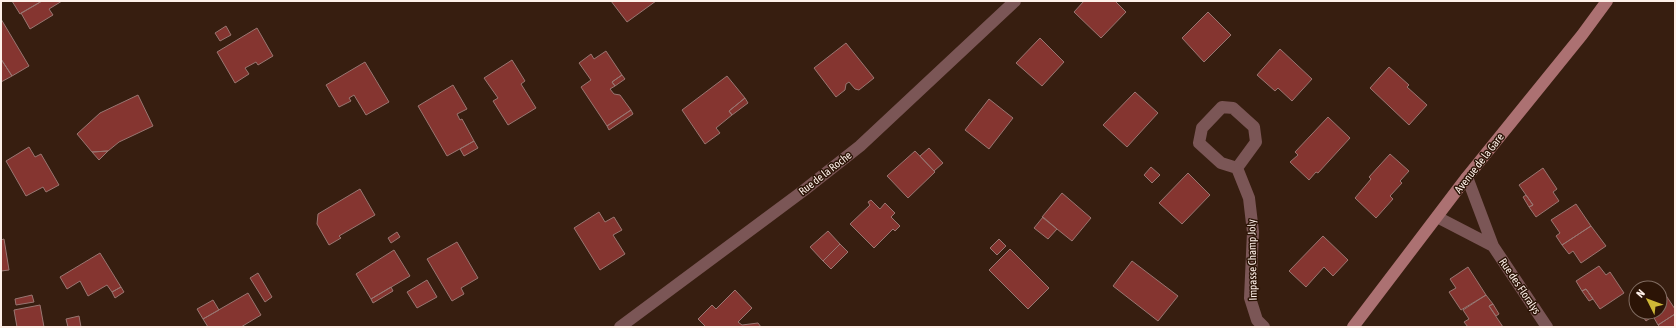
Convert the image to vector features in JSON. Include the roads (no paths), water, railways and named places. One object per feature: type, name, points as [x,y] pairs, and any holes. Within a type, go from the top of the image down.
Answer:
[{"type":"street","name":"Rue de la Roche","points":[[620,327],[803,191],[860,146],[1015,1]]},
{"type":"street","name":"Avenue de la Gare","points":[[1353,327],[1467,178],[1582,36],[1607,1]]},
{"type":"street","points":[[1222,107],[1233,108],[1254,127],[1256,142],[1238,168],[1221,163],[1199,142],[1202,128],[1222,107]]},
{"type":"street","name":"Impasse Champ Joly","points":[[1238,168],[1249,198],[1254,232],[1250,298],[1257,320],[1264,327]]},
{"type":"street","name":"Rue des Floralys","points":[[1467,178],[1493,246],[1547,327]]},
{"type":"street","name":"Rue des Floralys","points":[[1437,217],[1493,246]]}]
